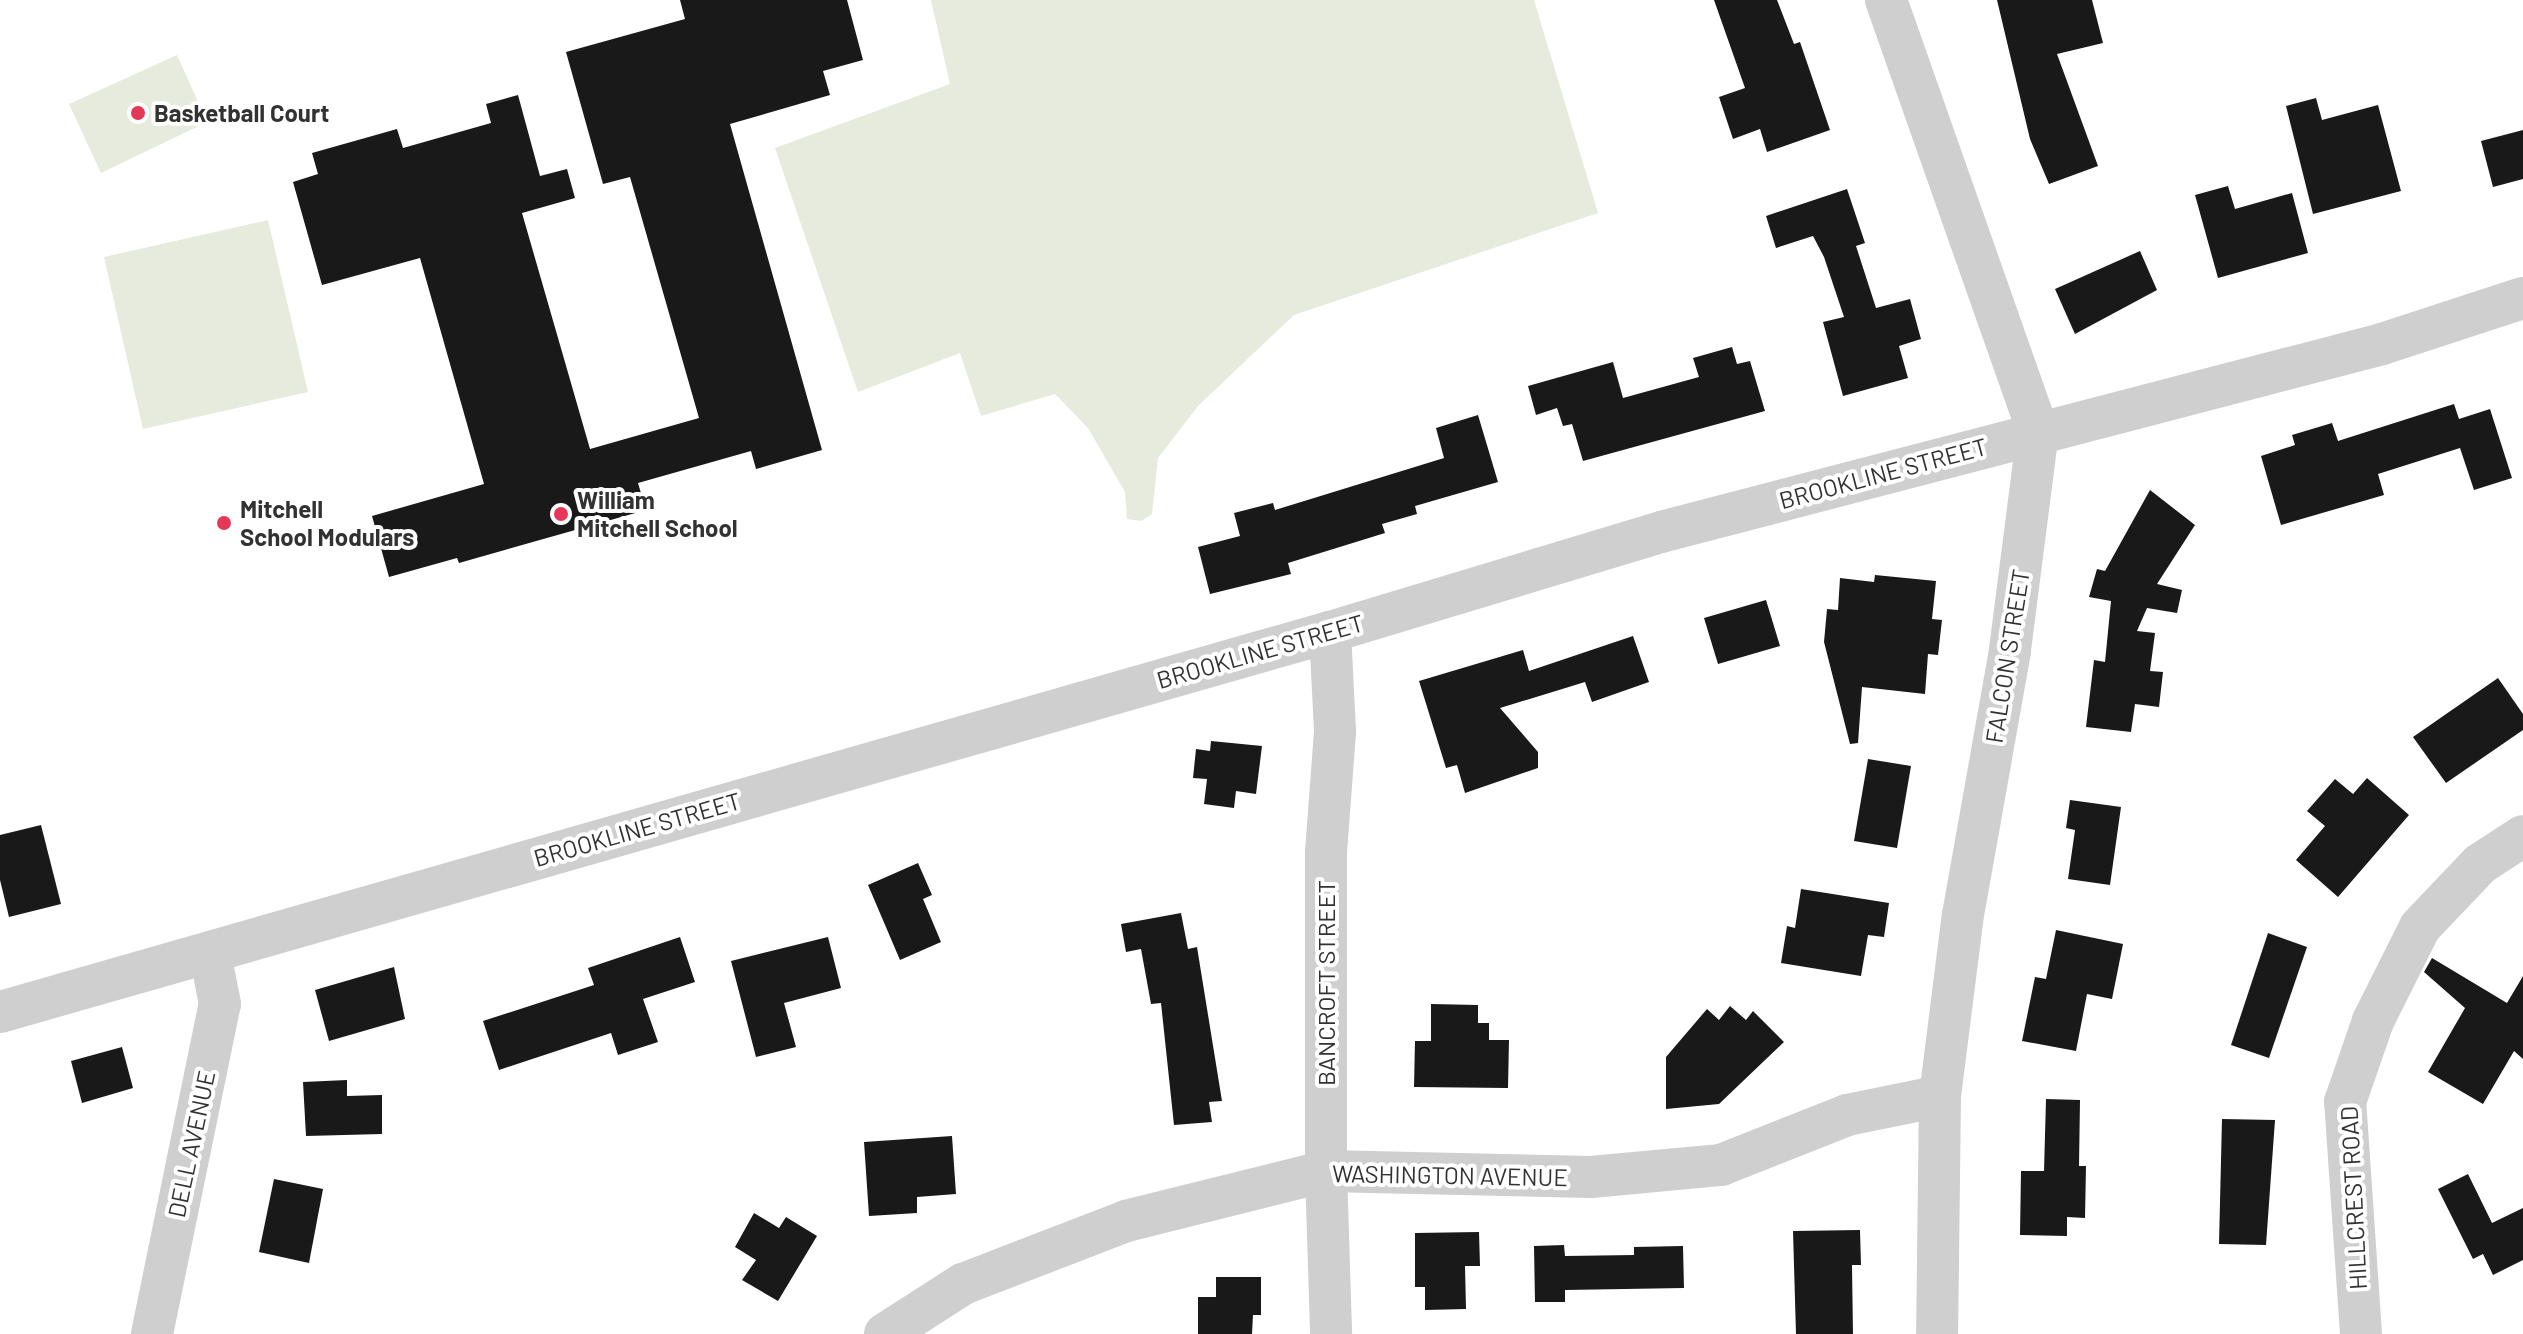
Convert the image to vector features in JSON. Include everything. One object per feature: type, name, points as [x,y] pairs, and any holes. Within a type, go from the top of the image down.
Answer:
[{"type":"street","name":"FALCON STREET","points":[[1886,0],[2038,431],[2010,651],[1963,914],[1940,1096],[1937,1334]]},
{"type":"street","name":"BROOKLINE STREET","points":[[0,1012],[1330,632],[1661,532],[2038,431],[2382,344],[2523,298]]},
{"type":"street","name":"BANCROFT STREET","points":[[1330,632],[1335,732],[1326,852],[1326,1171],[1331,1334]]},
{"type":"street","name":"HILLCREST ROAD","points":[[2361,1334],[2345,1102],[2373,1021],[2420,927],[2480,864],[2523,836]]},
{"type":"street","name":"DELL AVENUE","points":[[152,1334],[220,1004],[210,953]]},
{"type":"street","name":"WASHINGTON AVENUE","points":[[885,1334],[963,1284],[1126,1221],[1326,1171],[1591,1177],[1721,1165],[1847,1115],[1940,1096]]},
{"type":"shaded area","points":[[931,0],[1534,0],[1598,213],[1294,315],[1198,406],[1158,458],[1152,514],[1141,521],[1127,519],[1125,492],[1088,428],[1055,394],[981,416],[960,353],[858,392],[775,148],[950,84]]},
{"type":"shaded area","name":"Basketball Court","points":[[177,55],[207,122],[101,173],[69,104]]},
{"type":"shaded area","points":[[268,220],[308,392],[143,429],[104,257]]},
{"type":"building","points":[[680,0],[847,0],[863,60],[823,71],[830,95],[730,124],[822,450],[756,469],[751,451],[638,483],[646,510],[459,563],[457,558],[389,577],[372,516],[484,484],[420,258],[322,285],[293,182],[318,174],[312,153],[397,129],[403,148],[491,123],[486,104],[518,95],[540,176],[567,169],[575,198],[522,213],[590,449],[699,418],[630,177],[603,184],[566,52],[685,19]]},
{"type":"building","points":[[1714,0],[1777,0],[1794,44],[1800,42],[1830,130],[1767,152],[1760,129],[1733,139],[1719,97],[1745,88]]},
{"type":"building","points":[[1997,0],[2092,0],[2103,43],[2057,54],[2098,166],[2049,184],[2030,139]]},
{"type":"building","points":[[2316,98],[2322,120],[2378,105],[2401,191],[2313,214],[2286,106]]},
{"type":"building","points":[[2523,130],[2523,179],[2493,187],[2481,141]]},
{"type":"building","points":[[2228,186],[2235,209],[2292,193],[2308,253],[2218,278],[2195,195]]},
{"type":"building","points":[[1847,189],[1865,243],[1856,246],[1876,308],[1910,299],[1921,339],[1899,346],[1908,378],[1843,396],[1823,322],[1844,317],[1824,257],[1813,236],[1776,248],[1766,216]]},
{"type":"building","points":[[2140,251],[2157,290],[2075,334],[2055,289]]},
{"type":"building","points":[[1732,347],[1737,364],[1750,361],[1765,411],[1583,461],[1572,424],[1563,426],[1557,408],[1536,415],[1528,386],[1613,362],[1623,398],[1699,377],[1693,358]]},
{"type":"building","points":[[2454,404],[2459,419],[2490,409],[2512,478],[2474,490],[2460,448],[2378,474],[2384,495],[2281,525],[2261,456],[2295,445],[2292,435],[2332,423],[2338,441]]},
{"type":"building","points":[[1478,415],[1498,482],[1415,506],[1417,514],[1382,524],[1385,533],[1288,563],[1291,574],[1210,594],[1198,547],[1240,536],[1234,513],[1273,503],[1275,510],[1444,458],[1436,428]]},
{"type":"building","points":[[2150,490],[2195,525],[2157,584],[2182,590],[2177,613],[2147,608],[2137,631],[2155,633],[2150,671],[2163,672],[2159,707],[2135,704],[2131,732],[2086,727],[2094,660],[2105,662],[2111,601],[2089,597],[2097,569],[2105,571]]},
{"type":"building","points":[[1875,575],[1936,581],[1932,619],[1942,620],[1938,655],[1928,654],[1925,694],[1862,687],[1858,743],[1850,744],[1824,642],[1827,609],[1838,610],[1840,578],[1874,582]]},
{"type":"building","points":[[1766,600],[1780,646],[1718,664],[1704,618]]},
{"type":"building","points":[[1633,636],[1649,682],[1592,702],[1585,682],[1500,708],[1538,752],[1538,768],[1465,793],[1457,765],[1446,768],[1419,681],[1523,650],[1529,671]]},
{"type":"building","points":[[2498,678],[2523,714],[2523,730],[2446,783],[2413,737]]},
{"type":"building","points":[[1211,741],[1262,746],[1256,794],[1236,791],[1234,808],[1204,804],[1207,779],[1193,778],[1196,749],[1210,751]]},
{"type":"building","points":[[1868,759],[1911,766],[1897,848],[1854,841]]},
{"type":"building","points":[[2367,778],[2409,815],[2338,897],[2296,860],[2325,826],[2307,811],[2335,779],[2353,794]]},
{"type":"building","points":[[2070,800],[2121,807],[2110,885],[2068,879],[2075,830],[2066,828]]},
{"type":"building","points":[[41,825],[61,904],[9,917],[0,880],[0,835]]},
{"type":"building","points":[[918,863],[932,895],[923,899],[941,942],[900,960],[868,885]]},
{"type":"building","points":[[1801,889],[1889,903],[1884,937],[1868,935],[1861,976],[1781,963],[1787,926],[1795,928]]},
{"type":"building","points":[[1181,913],[1188,949],[1197,947],[1222,1101],[1209,1102],[1212,1122],[1174,1125],[1161,1003],[1151,1004],[1141,949],[1126,952],[1121,924]]},
{"type":"building","points":[[2056,930],[2123,944],[2112,999],[2087,994],[2076,1051],[2022,1041],[2035,977],[2046,979]]},
{"type":"building","points":[[2268,933],[2307,947],[2269,1058],[2231,1045]]},
{"type":"building","points":[[680,937],[695,982],[643,999],[658,1042],[618,1055],[611,1033],[499,1070],[483,1021],[594,985],[588,968]]},
{"type":"building","points":[[828,937],[841,988],[784,1003],[796,1047],[756,1057],[731,961]]},
{"type":"building","points":[[2432,958],[2507,1003],[2523,976],[2523,1059],[2514,1051],[2483,1104],[2428,1072],[2465,1008],[2424,972]]},
{"type":"building","points":[[394,967],[405,1019],[329,1041],[315,990]]},
{"type":"building","points":[[1431,1004],[1478,1005],[1478,1023],[1489,1023],[1489,1040],[1509,1040],[1508,1088],[1414,1087],[1415,1041],[1431,1041]]},
{"type":"building","points":[[1730,1006],[1746,1020],[1753,1011],[1784,1042],[1719,1104],[1666,1109],[1666,1057],[1707,1009],[1719,1020]]},
{"type":"building","points":[[122,1047],[133,1088],[82,1103],[71,1061]]},
{"type":"building","points":[[347,1080],[347,1096],[382,1095],[382,1134],[306,1136],[303,1082]]},
{"type":"building","points":[[2046,1099],[2080,1100],[2079,1166],[2086,1166],[2085,1218],[2067,1217],[2067,1236],[2020,1235],[2021,1171],[2044,1171]]},
{"type":"building","points":[[2222,1119],[2275,1120],[2266,1245],[2219,1244]]},
{"type":"building","points":[[952,1136],[956,1194],[917,1197],[917,1213],[869,1216],[864,1142]]},
{"type":"building","points":[[2468,1174],[2492,1223],[2523,1208],[2523,1260],[2493,1275],[2483,1254],[2473,1259],[2438,1189]]},
{"type":"building","points":[[274,1179],[323,1189],[309,1263],[259,1252]]},
{"type":"building","points":[[754,1213],[779,1228],[786,1217],[817,1236],[778,1301],[742,1280],[756,1260],[735,1247]]},
{"type":"building","points":[[1860,1230],[1861,1265],[1852,1265],[1853,1334],[1796,1334],[1793,1231]]},
{"type":"building","points":[[1479,1232],[1480,1266],[1465,1266],[1466,1309],[1425,1310],[1425,1287],[1415,1287],[1415,1233]]},
{"type":"building","points":[[1564,1245],[1565,1256],[1634,1255],[1634,1247],[1683,1246],[1684,1288],[1565,1290],[1565,1302],[1535,1302],[1534,1246]]},
{"type":"building","points":[[1216,1277],[1261,1277],[1261,1315],[1253,1315],[1252,1334],[1198,1334],[1198,1297],[1216,1297]]},
{"type":"place","name":"Basketball Court","points":[[138,113]]},
{"type":"place","name":"William Mitchell School","points":[[561,514]]},
{"type":"place","name":"Mitchell School Modulars","points":[[224,523]]}]
